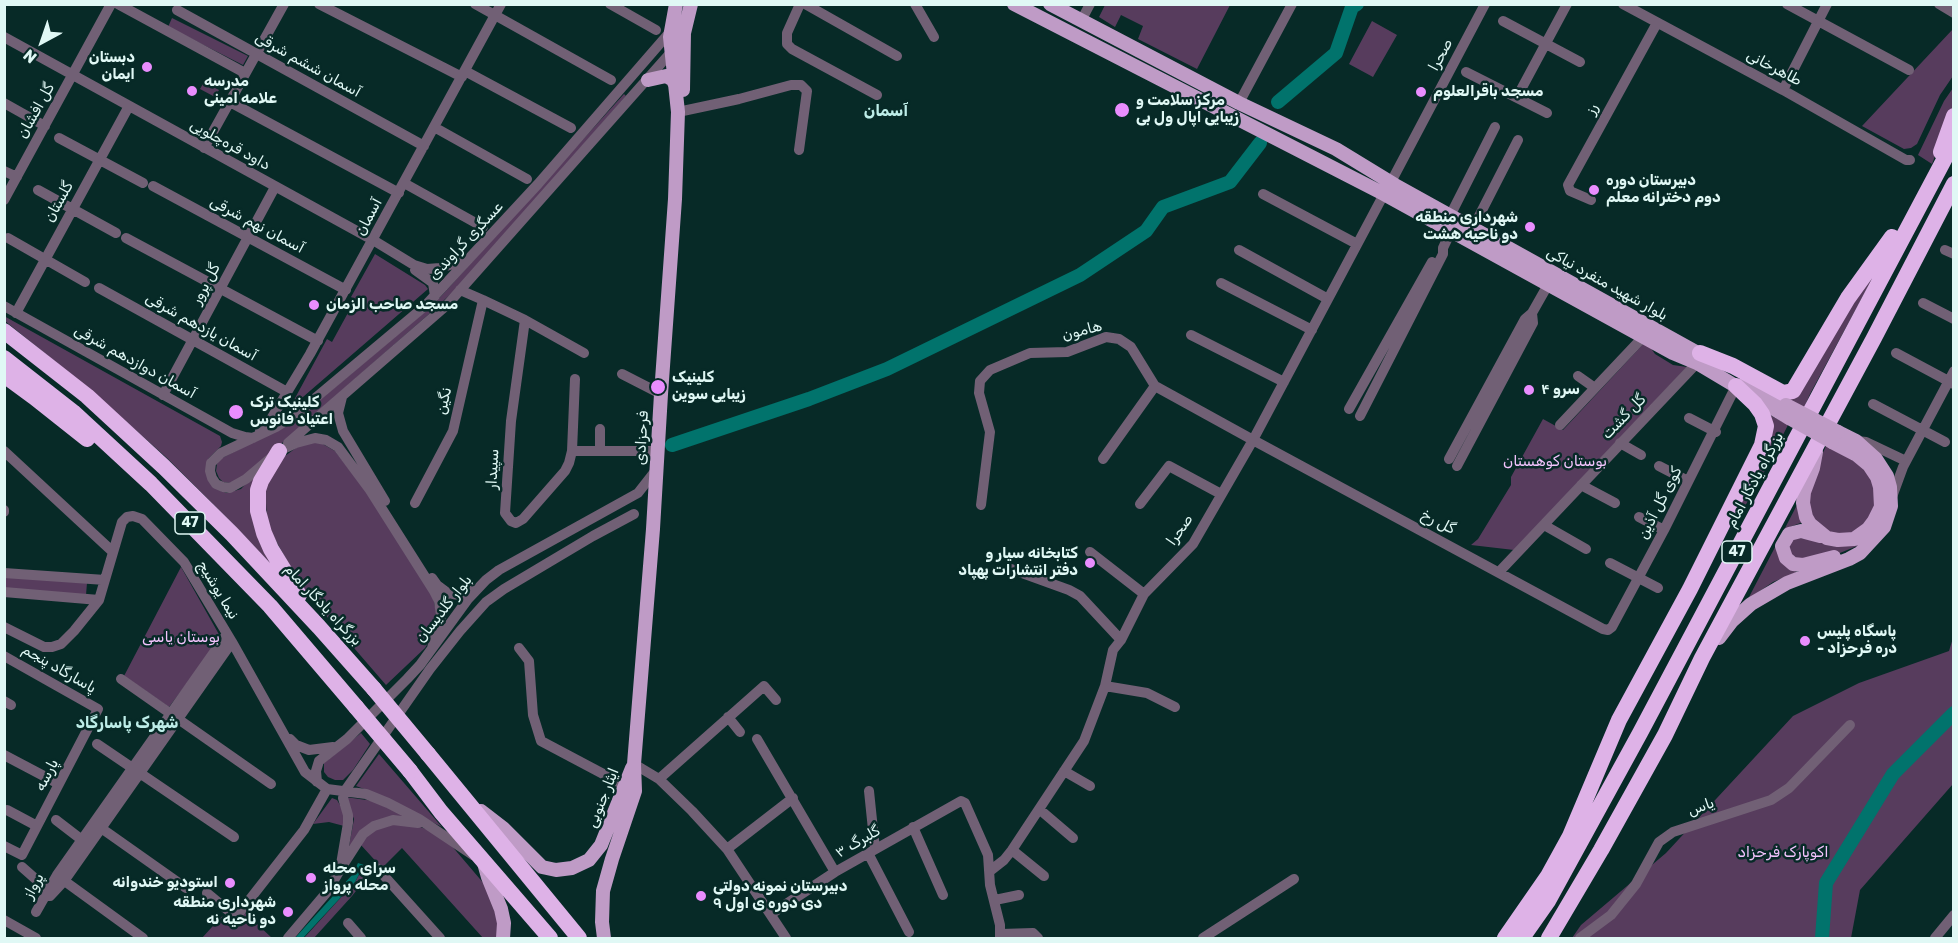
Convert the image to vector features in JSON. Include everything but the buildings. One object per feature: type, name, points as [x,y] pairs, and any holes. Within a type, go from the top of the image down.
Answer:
[{"type":"highway","points":[[1698,358],[1733,366],[1783,393],[1792,391],[1848,298],[1928,189],[1953,116]]},
{"type":"highway","name":"بزرگراه یادگار امام","points":[[1522,939],[1548,902],[1619,772],[1953,141]]},
{"type":"highway","name":"47","points":[[1549,939],[1602,850],[1665,735],[1702,658],[1830,439],[1953,184]]},
{"type":"highway","points":[[1928,233],[1953,199]]},
{"type":"highway","name":"بزرگراه یادگار امام","points":[[4,331],[87,396],[232,534],[374,689],[579,939]]},
{"type":"highway","name":"47","points":[[4,358],[73,412],[151,484],[270,606],[550,939]]},
{"type":"highway","points":[[4,375],[102,452],[151,484]]},
{"type":"highway","points":[[1505,939],[1548,876],[1570,836],[1619,720],[1716,539],[1762,446],[1766,426],[1762,414],[1736,386]]},
{"type":"highway","points":[[279,451],[258,490],[260,521],[279,563],[319,627]]},
{"type":"main road","points":[[676,4],[663,31],[672,52],[678,112]]},
{"type":"main road","points":[[678,112],[682,102],[684,33],[692,4]]},
{"type":"main road","name":"بلوار شهید منفرد نیاکی","points":[[1050,4],[1239,103],[1336,149],[1451,231],[1644,336],[1698,358],[1736,386],[1788,411]]},
{"type":"main road","name":"بلوار شهید منفرد نیاکی","points":[[1019,5],[1263,133],[1390,187],[1627,313],[1788,411],[1869,465],[1877,477],[1881,501],[1874,521],[1863,533],[1849,540],[1838,540],[1807,531],[1794,532],[1782,546],[1784,555],[1793,564],[1803,565],[1843,555],[1868,543]]},
{"type":"main road","points":[[648,80],[666,76],[673,80],[675,85]]},
{"type":"main road","name":"فرحزادی","points":[[634,764],[653,529],[675,199],[678,112]]},
{"type":"main road","points":[[1263,133],[1257,123],[1262,118],[1270,117]]},
{"type":"main road","points":[[1390,187],[1410,188],[1476,222],[1601,291],[1627,313]]},
{"type":"main road","points":[[1827,538],[1810,524],[1804,510],[1804,492],[1813,468],[1830,439]]},
{"type":"main road","name":"بلوار شهید منفرد نیاکی","points":[[1830,439],[1856,441],[1876,459],[1890,487],[1891,499]]},
{"type":"main road","points":[[1702,658],[1732,621],[1750,604],[1787,583],[1860,553],[1887,522],[1891,499]]},
{"type":"main road","name":"ایثار جنوبی","points":[[460,795],[502,828],[542,867],[548,870],[563,870],[581,865],[596,853],[608,830],[634,764]]},
{"type":"main road","name":"ایثار جنوبی","points":[[604,939],[603,891],[635,791],[634,764]]},
{"type":"main road","points":[[484,861],[501,909],[504,923],[503,939]]},
{"type":"street","name":"گل افشان","points":[[4,200],[111,4]]},
{"type":"street","points":[[118,4],[246,73]]},
{"type":"street","points":[[204,148],[284,4]]},
{"type":"street","points":[[319,4],[571,128]]},
{"type":"street","points":[[475,4],[611,80]]},
{"type":"street","name":"آسمان","points":[[254,438],[271,419],[318,341],[501,4]]},
{"type":"street","points":[[610,4],[663,31]]},
{"type":"street","points":[[800,4],[787,33],[787,44],[795,53],[877,95]]},
{"type":"street","points":[[805,4],[897,56]]},
{"type":"street","points":[[915,4],[934,37]]},
{"type":"street","points":[[1081,21],[1090,4]]},
{"type":"street","points":[[1239,103],[1292,4]]},
{"type":"street","name":"صحرا","points":[[990,871],[1012,850],[1084,741],[1105,686],[1113,650],[1121,640],[1144,594],[1192,544],[1253,441],[1357,244],[1390,187],[1485,4]]},
{"type":"street","points":[[1517,98],[1567,4]]},
{"type":"street","name":"طاهرخانی","points":[[1623,4],[1783,90],[1906,160],[1910,160]]},
{"type":"street","points":[[1787,4],[1909,70]]},
{"type":"street","points":[[1783,90],[1827,4]]},
{"type":"street","points":[[1939,4],[1953,13]]},
{"type":"street","name":"آسمان ششم شرقی","points":[[177,10],[424,146]]},
{"type":"street","points":[[1503,21],[1580,62]]},
{"type":"street","name":"رز","points":[[1591,200],[1570,191],[1568,186],[1657,22]]},
{"type":"street","name":"عسگری گراوندی","points":[[663,31],[623,87],[435,296],[306,406],[276,427],[215,457],[210,471],[216,484],[223,488],[230,488],[246,479],[447,305],[633,95],[672,52],[684,43]]},
{"type":"street","name":"داود قره‌چلویی","points":[[4,37],[372,242]]},
{"type":"street","points":[[1466,72],[1547,113]]},
{"type":"street","points":[[678,112],[791,85],[801,85],[807,91],[799,150]]},
{"type":"street","points":[[623,87],[633,95]]},
{"type":"street","points":[[230,102],[399,193]]},
{"type":"street","points":[[4,103],[45,126]]},
{"type":"street","name":"گلستان","points":[[16,313],[129,106]]},
{"type":"street","points":[[434,127],[527,178]]},
{"type":"street","points":[[1453,210],[1495,127]]},
{"type":"street","name":"آسمان نهم شرقی","points":[[59,138],[346,290]]},
{"type":"street","points":[[1476,222],[1518,140]]},
{"type":"street","points":[[4,171],[17,177]]},
{"type":"street","points":[[404,183],[483,227]]},
{"type":"street","name":"گل پرور","points":[[164,395],[275,187]]},
{"type":"street","points":[[38,190],[318,341]]},
{"type":"street","points":[[1263,194],[1357,244]]},
{"type":"street","points":[[1360,416],[1443,254],[1443,248],[1451,231]]},
{"type":"street","points":[[8,238],[85,282]]},
{"type":"street","points":[[372,242],[414,265],[427,269],[448,266],[471,257]]},
{"type":"street","points":[[372,242],[428,277],[435,285],[435,296]]},
{"type":"street","points":[[1349,408],[1438,251],[1443,248]]},
{"type":"street","points":[[1239,250],[1328,299]]},
{"type":"street","points":[[1453,463],[1525,319],[1532,313],[1549,283]]},
{"type":"street","points":[[1221,284],[1312,330]]},
{"type":"street","name":"آسمان یازدهم شرقی","points":[[99,288],[288,392],[286,402],[289,408],[298,409],[306,406]]},
{"type":"street","points":[[460,290],[525,320],[584,353]]},
{"type":"street","name":"نگین","points":[[415,502],[453,431],[483,300]]},
{"type":"street","points":[[1923,303],[1953,319]]},
{"type":"street","name":"آسمان دوازدهم شرقی","points":[[4,306],[207,419],[238,435],[254,438]]},
{"type":"street","name":"سپیدار","points":[[525,320],[511,421],[505,513],[511,521],[516,523],[524,519],[542,499],[565,471],[572,451]]},
{"type":"street","points":[[1191,335],[1284,382]]},
{"type":"street","points":[[1560,425],[1644,336]]},
{"type":"street","name":"هامون","points":[[981,505],[990,432],[979,393],[980,381],[990,370],[1030,353],[1066,352],[1106,337],[1119,339],[1131,347],[1155,386],[1253,441]]},
{"type":"street","points":[[1891,499],[1906,461],[1952,379],[1896,353]]},
{"type":"street","name":"گل گشت","points":[[1499,572],[1698,358]]},
{"type":"street","points":[[622,374],[661,394]]},
{"type":"street","points":[[1578,376],[1595,388]]},
{"type":"street","points":[[574,379],[572,451],[657,451]]},
{"type":"street","points":[[1104,459],[1155,386]]},
{"type":"street","name":"کوی گل آذین","points":[[1608,630],[1612,627],[1664,530],[1736,386]]},
{"type":"street","points":[[342,396],[338,413],[343,431],[425,569],[437,585],[449,594],[458,596],[467,593],[486,580]]},
{"type":"street","points":[[1873,404],[1945,442]]},
{"type":"street","points":[[1689,418],[1714,431]]},
{"type":"street","points":[[207,419],[226,439],[224,446],[215,457]]},
{"type":"street","points":[[600,429],[600,451]]},
{"type":"street","points":[[279,451],[306,439],[315,438],[330,441],[343,451],[439,601],[440,623],[432,648]]},
{"type":"street","name":"گل رخ","points":[[1253,441],[1608,630]]},
{"type":"street","points":[[1856,441],[1866,442],[1906,461]]},
{"type":"street","points":[[1620,443],[1641,455]]},
{"type":"street","points":[[4,451],[113,552],[99,600],[4,592]]},
{"type":"street","points":[[1140,504],[1168,466],[1221,494]]},
{"type":"street","points":[[1659,466],[1688,481]]},
{"type":"street","name":"بلوار گلدیسان","points":[[317,782],[316,771],[319,761],[347,739],[401,686],[468,599],[486,580],[499,570],[638,493],[657,468]]},
{"type":"street","points":[[1581,485],[1615,503]]},
{"type":"street","points":[[626,500],[635,506],[634,514],[644,518],[653,529]]},
{"type":"street","name":"بلوار گلدیسان","points":[[344,792],[430,669],[486,602],[593,536],[634,514]]},
{"type":"street","name":"نیما یوشیج","points":[[113,552],[122,522],[127,517],[133,516],[141,519],[184,562],[230,638],[302,767],[327,789]]},
{"type":"street","points":[[1639,517],[1664,530]]},
{"type":"street","points":[[1544,525],[1586,549]]},
{"type":"street","points":[[1090,552],[1144,594]]},
{"type":"street","points":[[1610,563],[1658,588]]},
{"type":"street","points":[[1011,569],[1080,596],[1121,640]]},
{"type":"street","points":[[4,573],[105,580]]},
{"type":"street","name":"پاسارگاد پنجم","points":[[4,627],[34,644],[52,647],[61,644],[99,600]]},
{"type":"street","name":"پرواز","points":[[136,770],[101,828],[60,878],[36,912],[48,890],[60,878],[82,840],[136,770],[230,638]]},
{"type":"street","points":[[519,648],[529,661],[532,715],[541,741],[624,785]]},
{"type":"street","name":"پاسارگاد پنجم","points":[[4,656],[98,709]]},
{"type":"street","points":[[121,679],[271,784]]},
{"type":"street","points":[[659,780],[764,686],[776,700]]},
{"type":"street","points":[[1105,686],[1147,693],[1174,707]]},
{"type":"street","name":"پارسه","points":[[4,846],[22,855],[98,709]]},
{"type":"street","points":[[728,717],[740,732]]},
{"type":"street","name":"یاس","points":[[1580,939],[1611,915],[1636,884],[1659,843],[1673,832],[1771,800],[1789,788],[1850,725]]},
{"type":"street","points":[[284,732],[296,745],[309,750],[337,747]]},
{"type":"street","points":[[757,739],[835,872]]},
{"type":"street","points":[[97,744],[234,837]]},
{"type":"street","points":[[4,755],[59,784]]},
{"type":"street","points":[[634,764],[659,780],[727,849],[786,939]]},
{"type":"street","points":[[1064,771],[1090,786]]},
{"type":"street","points":[[207,893],[236,917],[304,830],[327,789],[366,794],[375,798],[419,819],[466,852],[484,861]]},
{"type":"street","points":[[869,791],[872,851],[909,932]]},
{"type":"street","points":[[340,870],[348,823],[344,792]]},
{"type":"street","points":[[727,849],[793,798]]},
{"type":"street","name":"گلبرگ ۳","points":[[771,914],[835,872],[962,801],[985,846],[990,861],[990,871]]},
{"type":"street","points":[[1039,809],[1073,838]]},
{"type":"street","points":[[7,810],[37,826]]},
{"type":"street","points":[[288,939],[327,892],[363,834],[374,826],[393,820],[400,819],[425,824]]},
{"type":"street","points":[[56,820],[82,840]]},
{"type":"street","points":[[913,827],[944,895]]},
{"type":"street","points":[[101,828],[186,888]]},
{"type":"street","points":[[1012,850],[1044,876]]},
{"type":"street","points":[[22,867],[48,890]]},
{"type":"street","points":[[377,868],[440,939]]},
{"type":"street","points":[[990,871],[990,885],[1000,937],[1033,933],[1038,939]]},
{"type":"street","points":[[60,878],[143,939]]},
{"type":"street","points":[[1203,939],[1294,879]]},
{"type":"street","points":[[994,900],[1019,895]]},
{"type":"street","points":[[1935,939],[1953,915]]},
{"type":"street","points":[[4,920],[36,939]]},
{"type":"street","points":[[348,923],[361,939]]},
{"type":"green space","points":[[1105,4],[1230,5],[1197,69],[1138,39],[1143,26],[1121,15],[1115,27],[1099,17]]},
{"type":"green space","points":[[172,18],[248,56],[243,65],[168,27]]},
{"type":"green space","points":[[1372,21],[1397,35],[1373,77],[1349,64]]},
{"type":"green space","points":[[1953,29],[1953,76],[1940,95],[1917,144],[1904,149],[1862,126]]},
{"type":"green space","points":[[204,82],[219,90],[215,97],[200,89]]},
{"type":"green space","points":[[1953,88],[1953,109],[1932,164],[1918,155],[1944,101]]},
{"type":"green space","points":[[624,94],[626,96],[463,282],[437,307],[241,479],[229,483],[219,478],[216,471],[220,459],[296,420],[434,304]]},
{"type":"green space","points":[[1896,235],[1810,394],[1803,410],[1785,396]]},
{"type":"green space","points":[[375,254],[428,289],[296,403],[294,400],[327,339],[332,342],[355,300],[351,297]]},
{"type":"green space","points":[[4,316],[220,436],[221,446],[208,459],[221,491],[227,493],[241,489],[255,474],[279,573],[167,458],[94,393],[5,321]]},
{"type":"green space","name":"بوستان کوهستان","points":[[1646,341],[1655,354],[1673,365],[1687,367],[1514,550],[1471,545],[1478,539],[1511,485],[1511,477],[1543,419],[1563,430]]},
{"type":"green space","points":[[1770,415],[1788,425],[1757,486],[1730,531],[1750,483]]},
{"type":"green space","points":[[304,442],[321,443],[335,451],[367,492],[433,597],[436,612],[433,635],[425,648],[386,685],[303,589],[267,525],[265,481],[285,456]]},
{"type":"green space","points":[[1826,446],[1858,463],[1872,478],[1878,498],[1871,520],[1848,536],[1821,530],[1806,505],[1815,470]]},
{"type":"green space","points":[[1797,505],[1803,522],[1787,528],[1790,569],[1797,572],[1773,582],[1748,599]]},
{"type":"green space","points":[[1791,538],[1860,539],[1862,544],[1835,555],[1798,563],[1786,547]]},
{"type":"green space","name":"بوستان یاسی","points":[[181,567],[221,638],[169,707],[124,676]]},
{"type":"green space","points":[[4,577],[87,583],[86,595],[5,589]]},
{"type":"green space","name":"اکوپارک فرحزاد","points":[[1953,638],[1953,784],[1860,890],[1851,938],[1572,938],[1581,925],[1666,853],[1793,716],[1859,683],[1949,651]]},
{"type":"green space","points":[[361,733],[370,744],[353,770],[343,780],[328,777],[324,772],[324,763]]},
{"type":"green space","points":[[379,754],[442,827],[356,786]]},
{"type":"green space","points":[[345,797],[374,801],[415,821],[396,817],[349,846],[354,819]]},
{"type":"green space","points":[[332,798],[337,800],[343,810],[344,826],[329,822],[313,824]]},
{"type":"green space","points":[[383,825],[416,825],[451,845],[491,892],[495,901],[500,938],[483,938],[402,848],[382,868],[360,844],[366,836]]},
{"type":"green space","points":[[364,866],[369,870],[352,896],[314,938],[304,938],[355,882]]},
{"type":"green space","points":[[243,911],[272,938],[202,938],[221,917],[225,916],[235,920]]},
{"type":"water","points":[[358,863],[364,865],[355,882],[303,938],[295,938],[352,875]]},
{"type":"waterway","points":[[1278,102],[1336,53],[1352,7],[1357,4]]},
{"type":"waterway","points":[[672,445],[809,399],[887,369],[1080,275],[1146,231],[1163,207],[1230,182],[1260,143]]},
{"type":"waterway","points":[[1822,938],[1826,883],[1893,774],[1954,713]]},
{"type":"place","name":"دبستان ایمان","points":[[147,67]]},
{"type":"place","name":"مدرسه علامه امینی","points":[[192,91]]},
{"type":"place","name":"مسجد باقرالعلوم","points":[[1421,92]]},
{"type":"place","name":"مرکز سلامت و زیبایی اپال ول بی","points":[[1122,110]]},
{"type":"place","name":"دبیرستان دوره دوم دخترانه معلم","points":[[1594,190]]},
{"type":"place","name":"شهرداری منطقه دو ناحیه هشت","points":[[1530,227]]},
{"type":"place","name":"مسجد صاحب الزمان","points":[[314,305]]},
{"type":"place","name":"کلینیک زیبایی سوین","points":[[658,387]]},
{"type":"place","name":"سرو ۴","points":[[1529,390]]},
{"type":"place","name":"کلینیک ترک اعتیاد فانوس","points":[[236,412]]},
{"type":"place","name":"کتابخانه سیار و دفتر انتشارات پهپاد","points":[[1090,563]]},
{"type":"place","name":"پاسگاه پلیس - دره فرحزاد","points":[[1805,641]]},
{"type":"place","name":"سرای محله محله پرواز","points":[[311,878]]},
{"type":"place","name":"استودیو خندوانه","points":[[230,883]]},
{"type":"place","name":"دبیرستان نمونه دولتی ۹ دی دوره ی اول","points":[[701,896]]},
{"type":"place","name":"شهرداری منطقه دو ناحیه نه","points":[[288,912]]},
{"type":"district","name":"آسمان","points":[[886,111]]},
{"type":"district","name":"شهرک پاسارگاد","points":[[127,723]]}]
